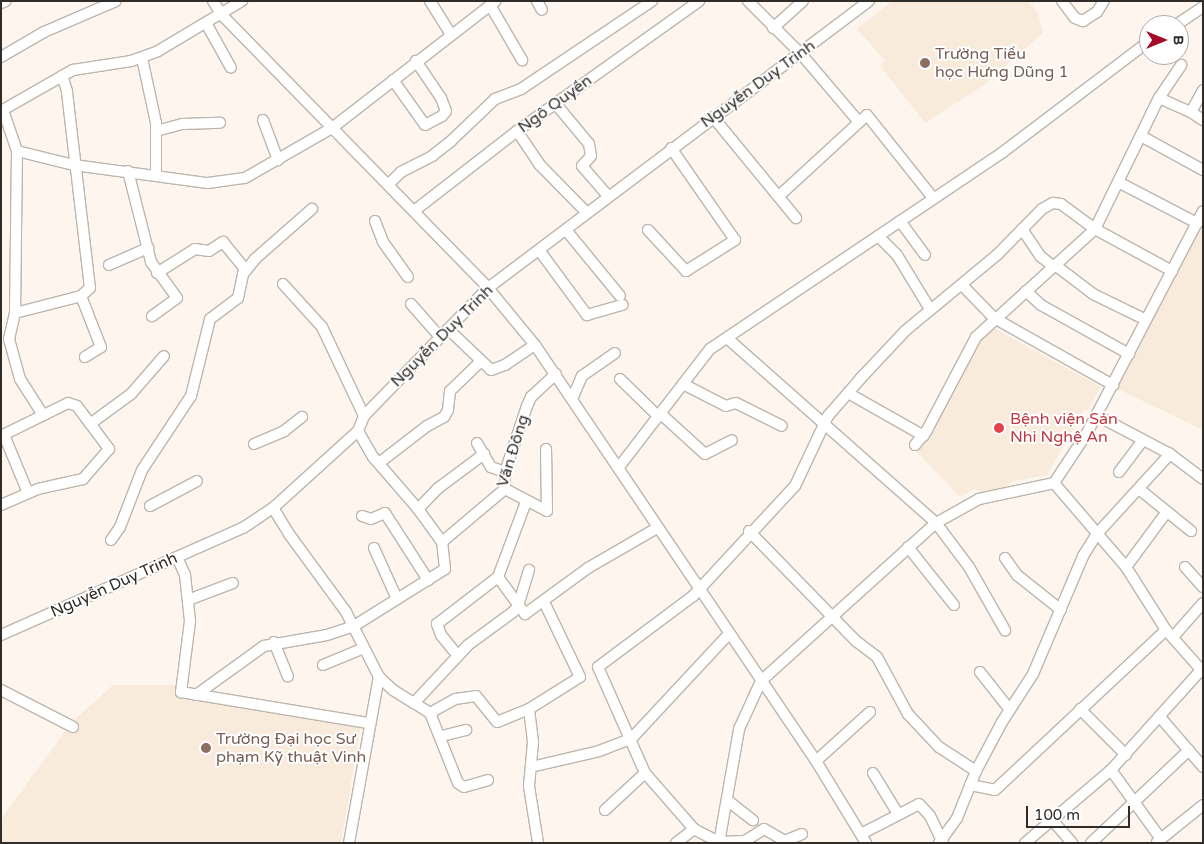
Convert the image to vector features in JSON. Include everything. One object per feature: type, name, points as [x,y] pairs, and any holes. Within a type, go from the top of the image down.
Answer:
[{"type":"street","points":[[1,3],[6,1]]},
{"type":"street","points":[[1,57],[44,32],[116,1]]},
{"type":"street","points":[[213,1],[221,14],[488,288],[535,345],[573,397],[657,528],[816,761],[863,838],[898,814],[915,805],[923,806],[941,842],[957,818],[976,771],[1010,710],[1033,674],[1083,556],[1096,535],[1170,454]]},
{"type":"street","points":[[43,415],[20,379],[12,354],[8,331],[15,313],[17,151],[2,110],[62,76],[87,66],[142,58],[206,24],[242,1]]},
{"type":"street","points":[[430,1],[451,35]]},
{"type":"street","points":[[388,185],[401,172],[432,156],[451,141],[495,99],[521,89],[652,1]]},
{"type":"street","name":"Ngô Quyền","points":[[414,211],[555,103],[699,1]]},
{"type":"street","points":[[748,1],[773,28],[802,54],[858,121]]},
{"type":"street","points":[[773,28],[803,1]]},
{"type":"street","name":"Nguyễn Duy Trinh","points":[[1,635],[243,528],[273,508],[358,431],[364,416],[488,288],[713,117],[802,54],[869,1]]},
{"type":"street","points":[[1062,1],[1075,18],[1083,21],[1097,12],[1104,1]]},
{"type":"street","points":[[17,151],[74,165],[224,183],[245,178],[332,128],[493,3],[522,60]]},
{"type":"street","points":[[1189,16],[1203,7]]},
{"type":"street","points":[[206,24],[231,68]]},
{"type":"street","points":[[619,467],[660,415],[701,357],[1003,152],[1086,86],[1139,49]]},
{"type":"street","points":[[142,58],[156,131],[156,175]]},
{"type":"street","points":[[393,80],[425,125],[442,116],[446,111],[440,98],[416,61]]},
{"type":"street","points":[[916,445],[924,436],[962,359],[976,337],[994,318],[1095,229],[1120,183],[1159,98],[1181,65]]},
{"type":"street","points":[[15,313],[81,296],[88,292],[89,282],[74,165],[67,91],[62,76]]},
{"type":"street","points":[[1191,112],[1203,90]]},
{"type":"street","points":[[1159,98],[1191,112],[1203,120]]},
{"type":"street","points":[[555,103],[589,144],[591,156],[582,166],[608,196]]},
{"type":"street","points":[[780,195],[858,121],[867,115],[933,198]]},
{"type":"street","points":[[713,117],[780,195],[796,218]]},
{"type":"street","points":[[264,120],[278,160]]},
{"type":"street","points":[[156,131],[182,124],[220,122]]},
{"type":"street","points":[[516,132],[539,164],[587,213]]},
{"type":"street","points":[[1141,136],[1203,170]]},
{"type":"street","points":[[648,230],[686,271],[735,240],[672,148]]},
{"type":"street","points":[[128,171],[148,248],[157,273],[177,298],[152,316]]},
{"type":"street","points":[[1120,183],[1197,222]]},
{"type":"street","points":[[802,834],[785,840],[764,829],[745,841],[719,842],[694,829],[645,773],[598,667],[692,596],[749,531],[798,481],[823,425],[882,354],[930,309],[962,285],[1053,203],[1072,210],[1095,229],[1172,270]]},
{"type":"street","points":[[111,540],[120,527],[142,470],[191,396],[210,319],[238,298],[246,270],[277,238],[312,209]]},
{"type":"street","points":[[719,842],[740,729],[761,680],[936,523],[979,499],[1054,483],[1113,385],[1144,320],[1203,211]]},
{"type":"street","points":[[375,221],[383,242],[408,277]]},
{"type":"street","points":[[900,221],[925,255]]},
{"type":"street","points":[[1022,229],[1040,256],[1093,294],[1144,320]]},
{"type":"street","points":[[539,250],[588,315],[621,301],[566,230]]},
{"type":"street","points":[[878,236],[897,255],[930,309]]},
{"type":"street","points":[[157,273],[195,249],[209,251],[223,242],[246,270]]},
{"type":"street","points":[[109,265],[148,248]]},
{"type":"street","points":[[283,284],[322,327],[364,416]]},
{"type":"street","points":[[962,285],[994,318],[1113,385]]},
{"type":"street","points":[[1026,291],[1041,305],[1129,354]]},
{"type":"street","points":[[81,296],[101,347],[85,357]]},
{"type":"street","points":[[410,304],[440,337]]},
{"type":"street","points":[[448,329],[480,362],[496,370],[535,345]]},
{"type":"street","points":[[727,338],[823,425],[936,523],[969,567],[1005,630]]},
{"type":"street","points":[[573,397],[582,376],[615,353]]},
{"type":"street","points":[[90,424],[131,394],[164,356]]},
{"type":"street","points":[[379,463],[427,426],[444,417],[448,410],[450,391],[480,362]]},
{"type":"street","name":"Văn Đông","points":[[442,542],[504,489],[505,472],[531,396],[556,374]]},
{"type":"street","points":[[620,379],[706,454],[732,440]]},
{"type":"street","points":[[683,384],[726,406],[736,403],[782,426]]},
{"type":"street","points":[[848,393],[924,436]]},
{"type":"street","points":[[1,505],[28,493],[70,484],[87,476],[109,448],[72,403],[63,403],[3,436],[28,493]]},
{"type":"street","points":[[1096,416],[1142,442],[1170,454],[1203,479]]},
{"type":"street","points":[[254,444],[284,431],[302,417]]},
{"type":"street","points":[[196,695],[255,650],[274,642],[327,635],[354,626],[445,569],[442,542],[418,509],[379,463],[358,431]]},
{"type":"street","points":[[1119,472],[1142,442]]},
{"type":"street","points":[[477,443],[491,467],[505,472]]},
{"type":"street","points":[[504,489],[526,502],[547,511],[543,460],[546,449]]},
{"type":"street","points":[[418,509],[437,489],[484,454]]},
{"type":"street","points":[[150,506],[197,481]]},
{"type":"street","points":[[1024,843],[1053,821],[1111,770],[1202,670],[1169,633],[1126,567],[1096,535],[1054,483]]},
{"type":"street","points":[[1138,489],[1191,531]]},
{"type":"street","points":[[458,656],[441,636],[437,624],[498,577],[526,502]]},
{"type":"street","points":[[273,508],[354,626],[379,677],[393,690],[430,713],[442,736],[458,783],[464,787],[488,780]]},
{"type":"street","points":[[362,516],[371,518],[385,513],[428,580]]},
{"type":"street","points":[[1126,567],[1166,513]]},
{"type":"street","points":[[498,577],[525,614],[544,602],[588,568],[657,528]]},
{"type":"street","points":[[749,531],[832,617],[881,663],[908,714],[939,747],[976,771]]},
{"type":"street","points":[[374,548],[397,599]]},
{"type":"street","points":[[908,548],[954,605]]},
{"type":"street","points":[[177,557],[185,575],[189,633],[180,687],[181,692],[369,723]]},
{"type":"street","points":[[1005,558],[1017,576],[1061,610]]},
{"type":"street","points":[[1184,567],[1203,586]]},
{"type":"street","points":[[414,703],[458,656],[518,606],[528,570]]},
{"type":"street","points":[[188,600],[233,583]]},
{"type":"street","points":[[430,713],[455,699],[476,696],[497,722],[529,709],[580,677],[544,602]]},
{"type":"street","points":[[970,785],[995,790],[1080,710],[1203,603]]},
{"type":"street","points":[[531,767],[599,751],[631,739],[729,634]]},
{"type":"street","points":[[274,642],[288,676]]},
{"type":"street","points":[[323,665],[364,648]]},
{"type":"street","points":[[980,672],[1010,710]]},
{"type":"street","points":[[349,843],[369,723],[379,677]]},
{"type":"street","points":[[1,690],[70,725]]},
{"type":"street","points":[[529,709],[531,767],[529,786],[538,843]]},
{"type":"street","points":[[1080,710],[1126,755]]},
{"type":"street","points":[[816,761],[870,712]]},
{"type":"street","points":[[1160,717],[1203,767]]},
{"type":"street","points":[[442,736],[466,730]]},
{"type":"street","points":[[1091,843],[1188,750]]},
{"type":"street","points":[[1111,770],[1158,841],[1203,805]]},
{"type":"street","points":[[604,810],[645,773]]},
{"type":"street","points":[[874,773],[898,814]]},
{"type":"street","points":[[727,800],[753,820]]},
{"type":"street","points":[[1053,821],[1072,843]]},
{"type":"street","points":[[676,843],[694,829]]},
{"type":"shaded area","points":[[892,1],[1029,1],[1038,13],[1043,33],[984,85],[925,123],[880,66],[885,61],[857,29]]},
{"type":"shaded area","points":[[1203,218],[1203,430],[1116,388]]},
{"type":"shaded area","name":"Bệnh viện Sản Nhi Nghệ An","points":[[990,326],[1101,387],[1087,411],[1084,410],[1047,475],[1013,481],[1001,490],[980,492],[975,489],[960,497],[912,447],[967,345]]},
{"type":"shaded area","name":"Trường Đại học Sư phạm Kỹ thuật Vinh","points":[[113,685],[171,685],[361,724],[341,843],[1,843],[1,819],[71,723]]},
{"type":"place","name":"Trường Tiểu học Hưng Dũng 1","points":[[925,63]]},
{"type":"place","name":"Bệnh viện Sản Nhi Nghệ An","points":[[999,428]]},
{"type":"place","name":"Trường Đại học Sư phạm Kỹ thuật Vinh","points":[[206,748]]}]
